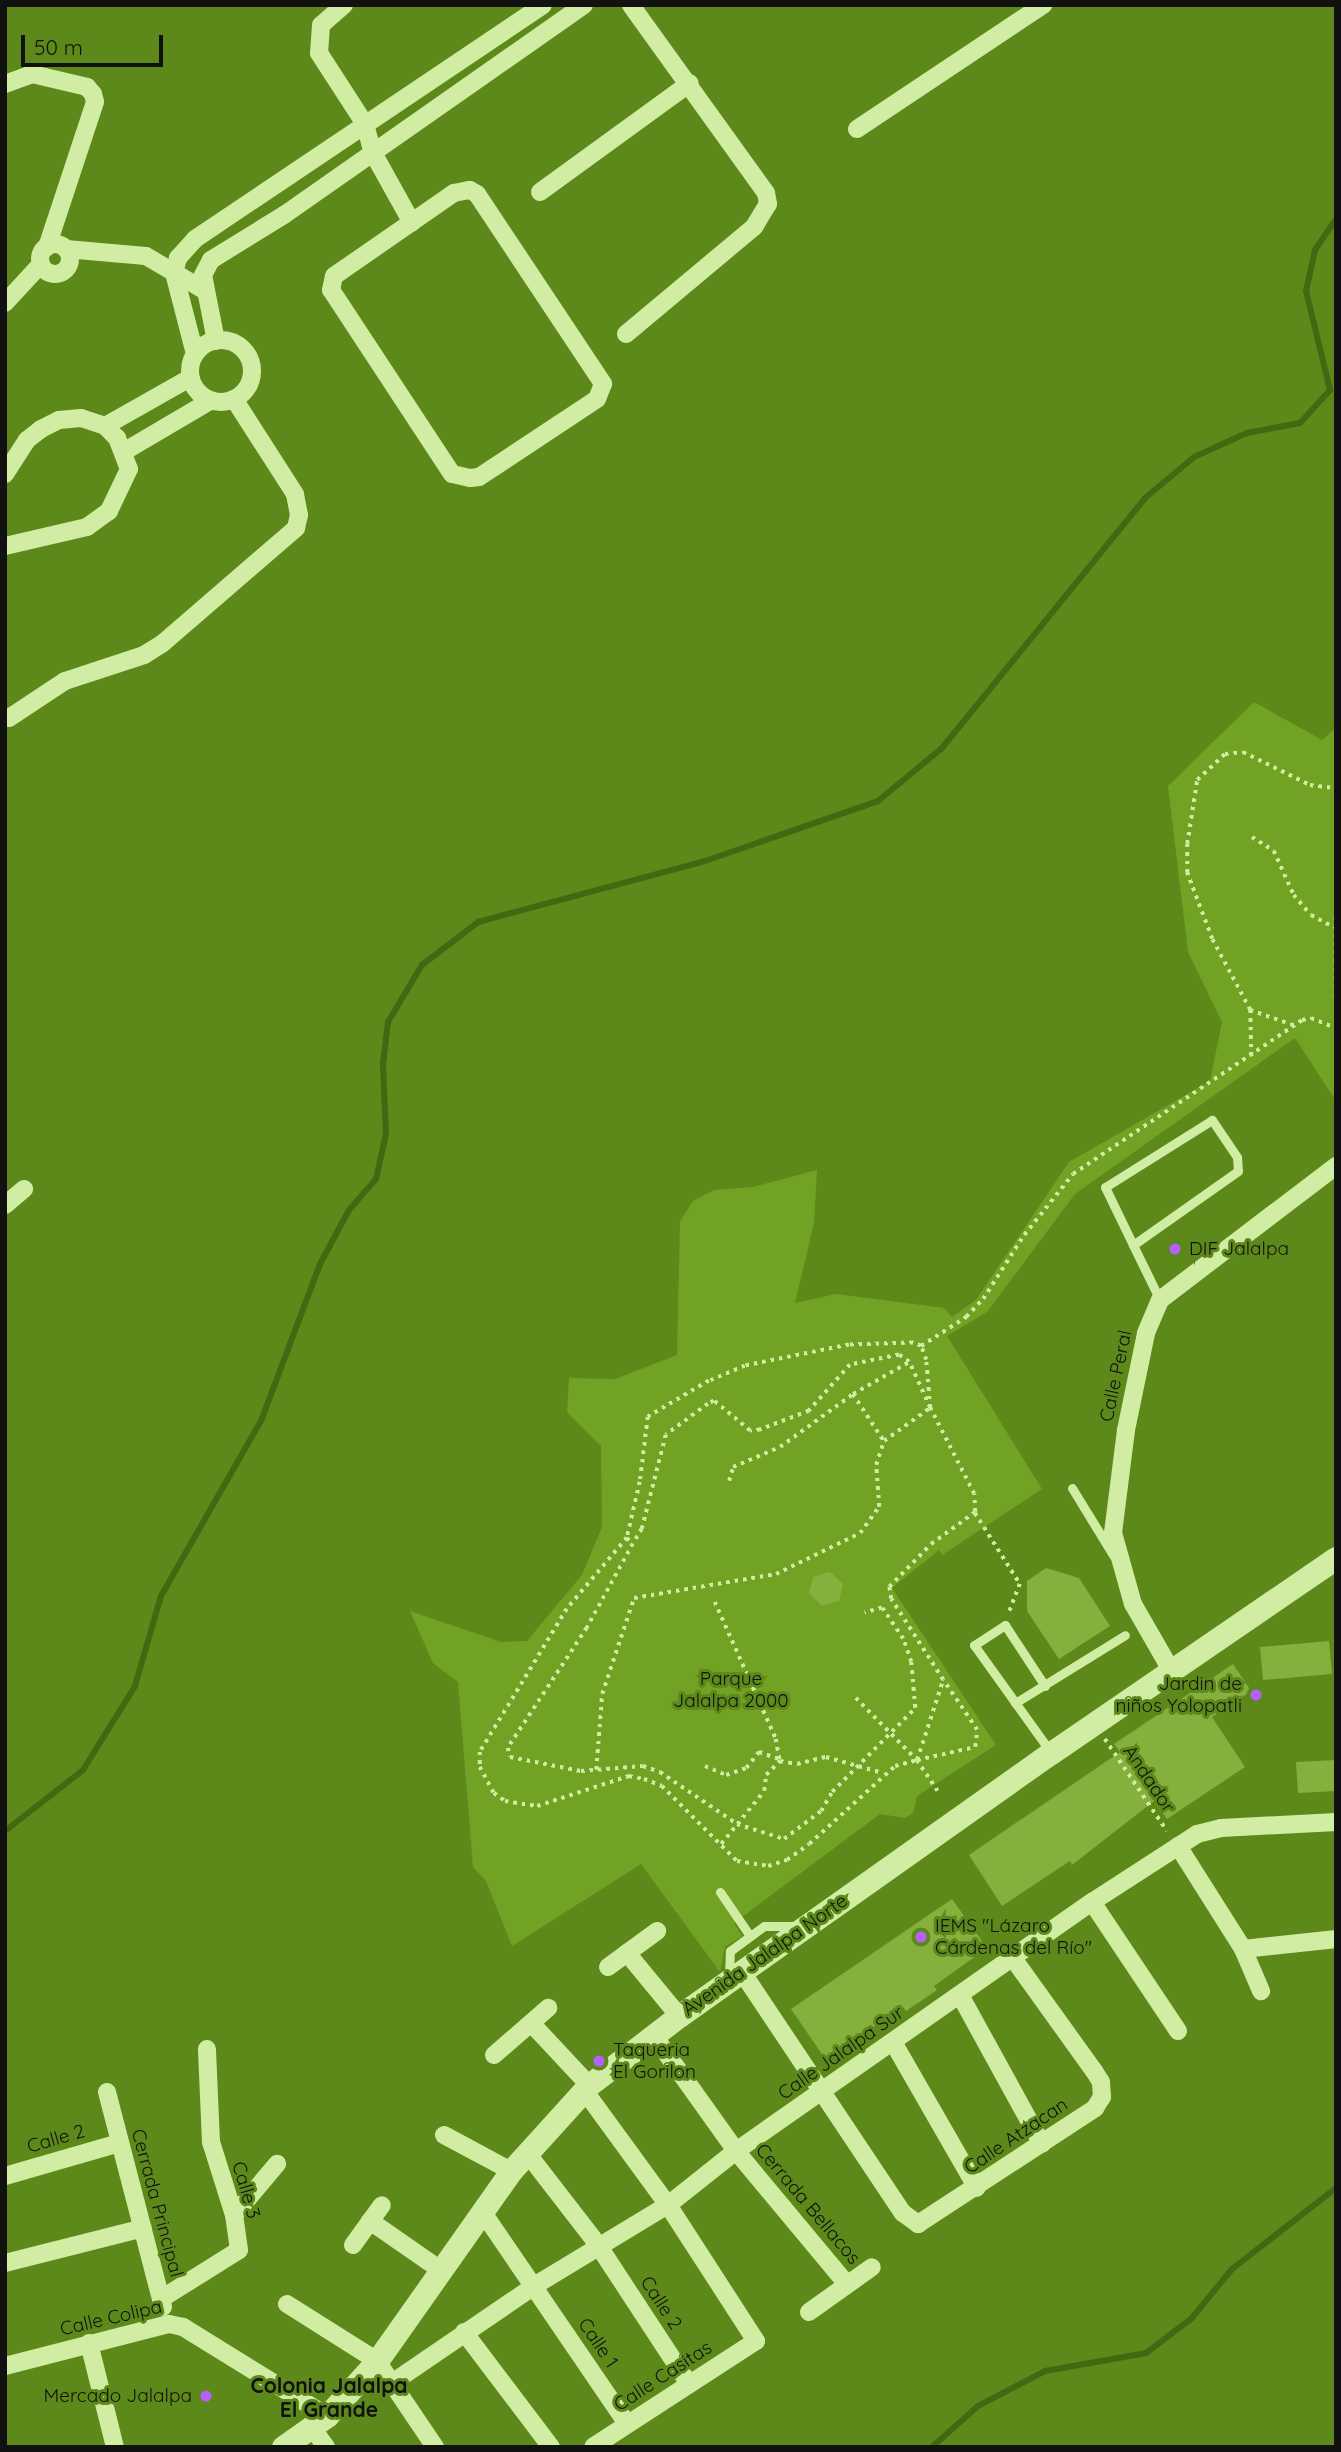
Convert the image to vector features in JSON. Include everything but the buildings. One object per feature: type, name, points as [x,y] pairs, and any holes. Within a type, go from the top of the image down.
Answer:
[{"type":"street","points":[[344,5],[321,25],[319,53],[365,124],[372,151],[412,223]]},
{"type":"street","points":[[210,401],[197,392],[190,378],[195,354],[174,273],[178,258],[195,239],[542,5]]},
{"type":"street","points":[[216,341],[203,275],[211,260],[284,215],[584,5]]},
{"type":"street","points":[[626,334],[754,227],[768,204],[766,193],[690,83],[631,5]]},
{"type":"street","points":[[857,129],[1042,5]]},
{"type":"street","points":[[5,84],[32,74],[87,87],[95,102],[41,264],[5,303]]},
{"type":"street","points":[[540,192],[690,83]]},
{"type":"street","points":[[470,190],[477,194],[602,377],[602,393],[597,399],[479,477],[452,474],[331,289],[334,276],[412,223],[453,193],[470,190]]},
{"type":"street","points":[[47,247],[146,256],[204,290]]},
{"type":"street","points":[[41,264],[50,273],[63,272],[70,261],[65,249]]},
{"type":"street","points":[[125,452],[210,401],[234,399],[250,381],[252,368],[240,347],[216,341],[195,354]]},
{"type":"street","points":[[105,426],[190,378]]},
{"type":"street","points":[[9,718],[65,681],[144,655],[163,643],[296,528],[299,515],[295,494],[234,399]]},
{"type":"street","points":[[5,474],[27,440],[59,420],[81,418],[105,426],[125,452],[129,469],[109,511],[87,527],[6,544]]},
{"type":"street","name":"Calle Peral","points":[[1171,1670],[1133,1604],[1118,1563],[1113,1533],[1126,1430],[1146,1333],[1160,1300],[1336,1166]]},
{"type":"street","points":[[5,1205],[24,1189]]},
{"type":"street","name":"Avenida Jalalpa Norte","points":[[283,2447],[322,2431],[377,2361],[484,2214],[511,2171],[587,2088],[679,2016],[1051,1753],[1336,1558]]},
{"type":"street","name":"Calle Jalalpa Sur","points":[[392,2383],[534,2286],[668,2205],[736,2151],[960,1996],[1174,1842],[1221,1828],[1336,1822]]},
{"type":"street","points":[[1174,1842],[1243,1949],[1261,1991]]},
{"type":"street","points":[[1092,1902],[1178,2031]]},
{"type":"street","points":[[607,1967],[657,1931]]},
{"type":"street","points":[[1243,1949],[1336,1939]]},
{"type":"street","points":[[627,1953],[679,2016]]},
{"type":"street","name":"Calle Atzacan","points":[[822,2091],[903,2213],[918,2224],[926,2223],[1095,2108],[1101,2089],[1094,2071],[1012,1957]]},
{"type":"street","points":[[735,1977],[822,2091]]},
{"type":"street","points":[[960,1996],[1042,2144]]},
{"type":"street","points":[[494,2055],[548,2008]]},
{"type":"street","points":[[531,2023],[587,2088],[668,2205]]},
{"type":"street","name":"Cerrada Bellacos","points":[[654,2036],[736,2151],[847,2284]]},
{"type":"street","points":[[893,2042],[977,2188]]},
{"type":"street","name":"Calle 3","points":[[160,2299],[239,2250],[234,2215],[211,2142],[207,2049]]},
{"type":"street","name":"Cerrada Principal","points":[[107,2092],[118,2143],[169,2324]]},
{"type":"street","points":[[444,2135],[511,2171]]},
{"type":"street","name":"Calle 2","points":[[5,2176],[118,2143]]},
{"type":"street","name":"Calle 2","points":[[527,2153],[598,2245],[689,2384]]},
{"type":"street","points":[[234,2215],[277,2164]]},
{"type":"street","points":[[353,2245],[382,2205]]},
{"type":"street","name":"Calle Casitas","points":[[593,2447],[756,2342],[668,2205]]},
{"type":"street","name":"Calle 1","points":[[484,2214],[627,2424]]},
{"type":"street","points":[[370,2221],[442,2271]]},
{"type":"street","points":[[5,2263],[142,2228]]},
{"type":"street","name":"Cerrada Bellacos","points":[[809,2312],[872,2267]]},
{"type":"street","points":[[287,2304],[377,2361],[435,2447]]},
{"type":"street","name":"Calle Colipa","points":[[5,2366],[169,2324],[183,2327],[322,2431]]},
{"type":"street","points":[[464,2332],[551,2447]]},
{"type":"street","points":[[89,2343],[116,2447]]},
{"type":"lane","points":[[1133,1245],[1238,1171],[1237,1157],[1212,1120],[1105,1187],[1133,1245],[1160,1300]]},
{"type":"lane","points":[[1072,1488],[1118,1563]]},
{"type":"lane","points":[[1045,1686],[1005,1625],[974,1645],[1051,1753]]},
{"type":"lane","points":[[1015,1703],[1125,1635]]},
{"type":"lane","points":[[720,1892],[750,1936]]},
{"type":"lane","points":[[735,1977],[730,1951],[750,1936],[765,1926],[806,1927]]},
{"type":"path","points":[[1251,1056],[1250,1010],[1212,939],[1187,873],[1187,844],[1197,780],[1225,754],[1243,752],[1310,785],[1336,788]]},
{"type":"path","points":[[1252,837],[1274,851],[1294,895],[1311,915],[1334,927]]},
{"type":"path","points":[[1336,917],[1336,1000]]},
{"type":"path","points":[[1250,1010],[1294,1025]]},
{"type":"path","points":[[930,1408],[926,1360],[920,1346],[913,1343],[849,1345],[774,1358],[709,1381],[657,1410],[643,1425],[640,1482],[627,1538],[560,1620],[484,1740],[480,1767],[494,1793],[521,1807],[537,1806],[629,1776],[644,1779],[662,1786],[737,1861],[768,1866],[787,1860],[883,1773],[917,1760],[975,1747],[977,1730],[891,1599],[889,1587],[931,1544],[975,1513]]},
{"type":"path","points":[[864,1613],[882,1608],[903,1639],[911,1662],[915,1708],[889,1732],[821,1811],[784,1839],[737,1824],[660,1772],[643,1766],[596,1770],[506,1753],[587,1628],[642,1529],[666,1435],[714,1401],[750,1431],[760,1430],[809,1411],[850,1365],[899,1355],[909,1362],[974,1494],[975,1513],[1020,1584],[1005,1625]]},
{"type":"path","points":[[729,1481],[733,1467],[780,1447],[853,1394],[909,1362]]},
{"type":"path","points":[[853,1394],[884,1440]]},
{"type":"path","points":[[596,1770],[602,1694],[634,1598],[776,1574],[860,1533],[879,1507],[876,1465],[884,1440],[930,1408]]},
{"type":"path","points":[[627,1538],[633,1544]]},
{"type":"path","points":[[715,1601],[776,1740],[780,1761]]},
{"type":"path","points":[[917,1760],[943,1680]]},
{"type":"path","points":[[856,1698],[917,1760],[938,1791]]},
{"type":"path","name":"Andador","points":[[1104,1738],[1174,1842]]},
{"type":"path","points":[[705,1766],[726,1775],[746,1768],[759,1752],[780,1761],[797,1764],[826,1757],[883,1773]]},
{"type":"path","points":[[720,1844],[765,1791],[769,1769],[780,1761]]},
{"type":"green space","name":"Parque Jalalpa 2000","points":[[1254,702],[1322,740],[1336,728],[1336,1101],[1295,1038],[1075,1194],[987,1312],[947,1336],[1042,1489],[942,1555],[939,1550],[892,1588],[996,1745],[917,1796],[913,1813],[905,1818],[880,1814],[734,1923],[742,1936],[725,1947],[720,1972],[641,1864],[512,1946],[486,1881],[473,1867],[458,1682],[433,1663],[410,1611],[501,1642],[527,1641],[582,1575],[602,1527],[601,1446],[567,1412],[569,1378],[615,1379],[677,1355],[680,1221],[693,1201],[714,1190],[753,1187],[817,1170],[814,1223],[795,1303],[836,1294],[944,1308],[952,1317],[976,1300],[1069,1162],[1210,1081],[1222,1022],[1188,952],[1168,786]]},
{"type":"waterway","points":[[5,1831],[83,1770],[135,1686],[161,1596],[261,1421],[320,1264],[349,1210],[376,1179],[386,1134],[383,1064],[388,1022],[422,965],[478,922],[705,861],[878,801],[942,748],[1145,498],[1194,457],[1247,433],[1300,423],[1330,390],[1306,291],[1315,250],[1336,219]]},
{"type":"waterway","points":[[932,2447],[978,2406],[1045,2371],[1146,2353],[1191,2319],[1232,2269],[1336,2188]]},
{"type":"place","name":"DIF Jalalpa","points":[[1175,1249]]},
{"type":"place","name":"Jardin de niños Yolopatli","points":[[1256,1695]]},
{"type":"place","name":"IEMS \"Lázaro Cárdenas del Río\"","points":[[921,1937]]},
{"type":"place","name":"Taqueria El Gorilon","points":[[599,2061]]},
{"type":"place","name":"Mercado Jalalpa","points":[[206,2396]]},
{"type":"district","name":"Colonia Jalalpa El Grande","points":[[329,2397]]}]
